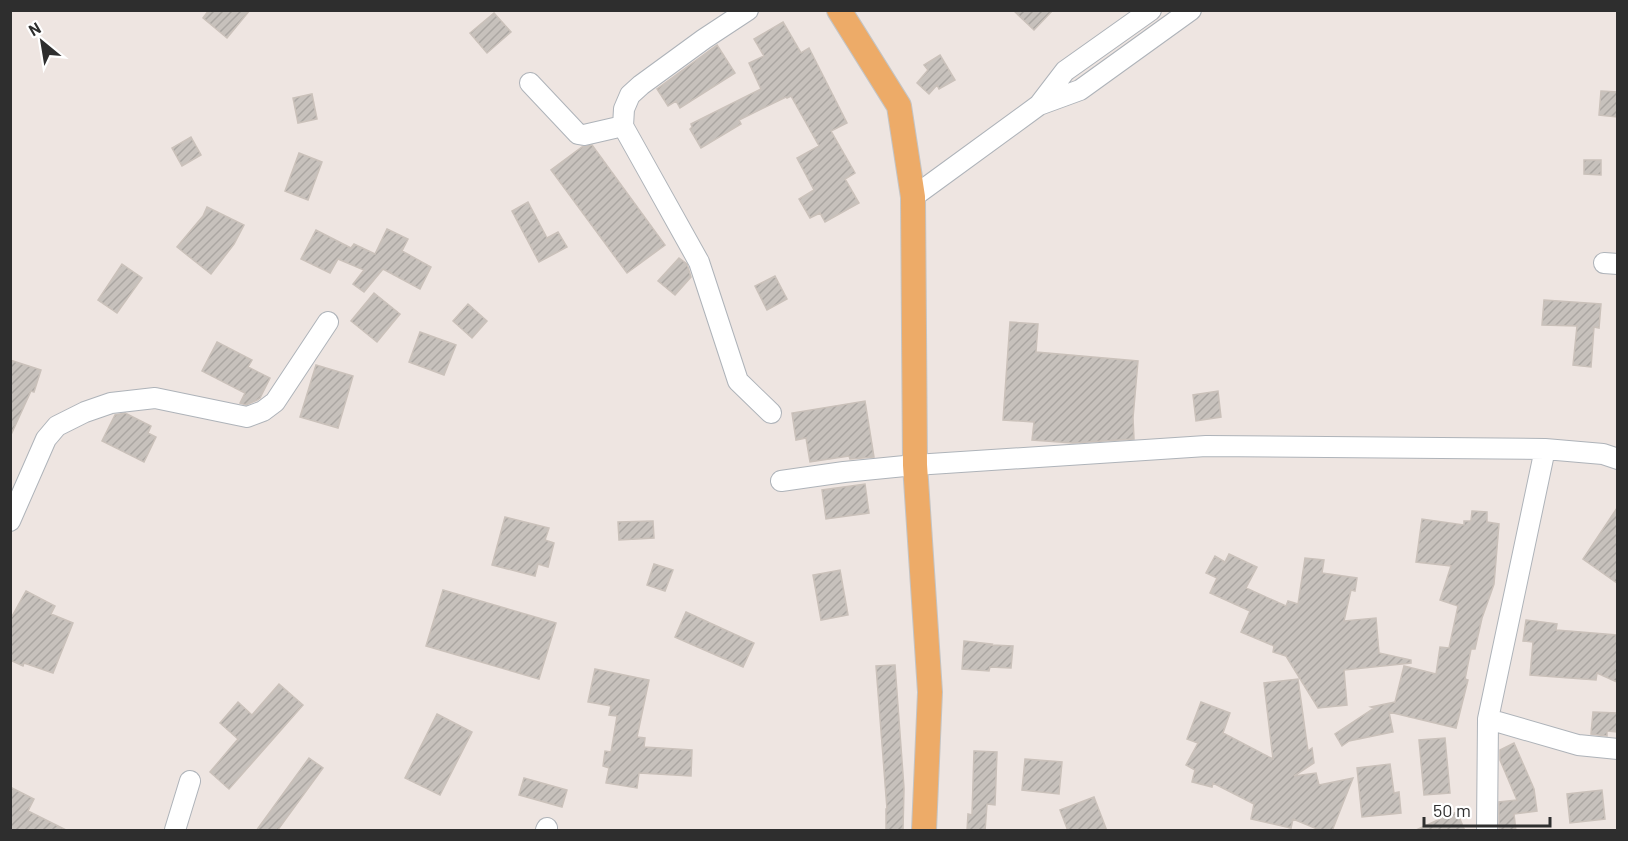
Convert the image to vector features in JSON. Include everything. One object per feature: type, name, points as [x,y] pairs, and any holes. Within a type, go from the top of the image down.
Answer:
[{"type":"main road","points":[[839,10],[899,106],[913,197],[915,465],[930,692],[924,831]]},
{"type":"street","points":[[748,10],[704,39],[630,95],[624,109],[623,126],[699,262],[738,381],[771,413]]},
{"type":"street","points":[[1039,105],[1065,71],[1151,10]]},
{"type":"street","points":[[913,197],[1039,105],[1080,90],[1191,10]]},
{"type":"street","points":[[530,83],[578,134],[584,135],[623,126]]},
{"type":"street","points":[[10,521],[46,439],[57,426],[85,412],[111,403],[155,398],[247,417],[263,411],[275,402],[328,322]]},
{"type":"street","points":[[782,481],[915,465],[1206,446],[1545,449],[1603,454],[1617,459]]},
{"type":"street","points":[[1487,831],[1488,718],[1545,449]]},
{"type":"street","points":[[1488,718],[1578,745],[1617,749]]},
{"type":"street","points":[[175,831],[190,781]]},
{"type":"building","points":[[209,10],[250,10],[227,38],[203,18]]},
{"type":"building","points":[[1013,10],[1053,10],[1034,30]]},
{"type":"building","points":[[494,13],[511,32],[487,53],[470,33]]},
{"type":"building","points":[[783,22],[801,53],[809,48],[847,123],[831,131],[855,173],[845,179],[859,203],[825,222],[820,213],[810,218],[799,199],[814,190],[797,158],[819,146],[791,96],[739,120],[741,124],[701,148],[690,129],[691,124],[761,89],[749,63],[764,56],[754,39]]},
{"type":"building","points":[[717,45],[735,73],[680,108],[676,101],[668,106],[657,89]]},
{"type":"building","points":[[940,55],[955,80],[939,89],[937,85],[929,94],[917,83],[928,70],[924,65]]},
{"type":"building","points":[[1601,91],[1617,92],[1617,117],[1599,115]]},
{"type":"building","points":[[312,94],[317,119],[298,123],[293,98]]},
{"type":"building","points":[[191,137],[201,155],[182,166],[172,148]]},
{"type":"building","points":[[592,145],[665,245],[627,273],[551,170],[582,147]]},
{"type":"building","points":[[299,153],[322,162],[308,200],[285,191]]},
{"type":"building","points":[[1584,160],[1601,160],[1601,175],[1584,174]]},
{"type":"building","points":[[528,202],[547,238],[558,232],[567,247],[539,262],[512,211]]},
{"type":"building","points":[[207,207],[244,225],[234,244],[211,274],[177,247],[203,216]]},
{"type":"building","points":[[387,229],[408,239],[402,251],[431,267],[420,289],[383,269],[364,292],[353,284],[364,270],[338,259],[330,273],[301,259],[316,230],[351,248],[354,244],[375,254]]},
{"type":"building","points":[[679,258],[687,264],[691,277],[675,295],[658,281]]},
{"type":"building","points":[[122,264],[142,278],[117,313],[98,300]]},
{"type":"building","points":[[775,276],[787,299],[767,310],[755,286]]},
{"type":"building","points":[[374,293],[400,314],[377,342],[351,321]]},
{"type":"building","points":[[1544,300],[1601,304],[1599,328],[1594,327],[1591,367],[1573,365],[1577,326],[1542,325]]},
{"type":"building","points":[[468,304],[487,321],[472,338],[453,321]]},
{"type":"building","points":[[1010,322],[1038,324],[1036,352],[1138,361],[1133,418],[1134,439],[1073,443],[1032,440],[1034,422],[1003,420]]},
{"type":"building","points":[[420,332],[456,345],[444,375],[409,362]]},
{"type":"building","points":[[217,342],[252,360],[248,367],[270,378],[260,398],[246,405],[240,403],[245,393],[202,371]]},
{"type":"building","points":[[10,360],[41,370],[34,392],[31,391],[10,437]]},
{"type":"building","points":[[316,365],[353,376],[338,428],[300,417]]},
{"type":"building","points":[[1218,391],[1221,417],[1196,421],[1193,395]]},
{"type":"building","points":[[865,401],[874,457],[850,459],[849,456],[810,462],[806,438],[796,440],[792,413]]},
{"type":"building","points":[[125,413],[151,426],[148,433],[156,437],[144,462],[102,441],[115,415]]},
{"type":"building","points":[[865,484],[869,513],[826,519],[822,490]]},
{"type":"building","points":[[1617,508],[1617,583],[1583,559]]},
{"type":"building","points":[[1472,511],[1487,512],[1487,522],[1499,524],[1494,584],[1482,618],[1475,649],[1471,649],[1465,679],[1468,680],[1456,728],[1389,712],[1393,732],[1349,741],[1342,746],[1335,734],[1374,708],[1371,707],[1395,702],[1404,666],[1436,674],[1440,647],[1449,648],[1458,606],[1440,600],[1451,566],[1416,562],[1422,519],[1464,525],[1464,521],[1471,521]]},
{"type":"building","points":[[505,517],[549,528],[545,540],[554,543],[548,567],[538,564],[535,576],[492,565]]},
{"type":"building","points":[[653,521],[654,538],[619,540],[618,522]]},
{"type":"building","points":[[1229,554],[1257,567],[1246,588],[1286,606],[1288,601],[1298,604],[1305,558],[1324,560],[1322,573],[1357,578],[1355,591],[1351,590],[1344,621],[1376,618],[1379,653],[1411,660],[1411,663],[1344,670],[1347,705],[1318,708],[1286,656],[1273,652],[1274,646],[1241,632],[1250,611],[1210,593],[1217,578],[1206,573],[1215,556],[1225,562]]},
{"type":"building","points":[[654,564],[673,570],[665,591],[647,585]]},
{"type":"building","points":[[840,570],[848,615],[821,620],[813,575]]},
{"type":"building","points":[[443,590],[556,623],[539,679],[426,646]]},
{"type":"building","points":[[26,591],[55,606],[51,614],[73,623],[53,673],[24,663],[23,666],[10,660],[10,620]]},
{"type":"building","points":[[686,612],[754,643],[743,667],[675,637]]},
{"type":"building","points":[[1526,620],[1557,624],[1556,630],[1617,635],[1617,682],[1597,673],[1596,680],[1530,675],[1533,642],[1523,641]]},
{"type":"building","points":[[964,641],[1013,646],[1011,668],[990,667],[989,671],[962,669]]},
{"type":"building","points":[[895,665],[904,788],[903,831],[886,831],[887,809],[876,666]]},
{"type":"building","points":[[595,669],[649,680],[637,737],[645,738],[644,747],[692,750],[691,776],[639,773],[637,788],[606,783],[609,768],[603,766],[605,751],[611,752],[617,716],[609,715],[611,706],[588,702]]},
{"type":"building","points":[[1298,679],[1308,751],[1312,748],[1314,763],[1294,776],[1316,773],[1319,785],[1353,778],[1332,831],[1322,831],[1293,819],[1291,828],[1251,819],[1254,804],[1213,783],[1212,787],[1192,782],[1195,770],[1186,765],[1198,743],[1187,739],[1201,702],[1230,713],[1223,733],[1273,759],[1264,683]]},
{"type":"building","points":[[279,684],[303,705],[229,789],[210,772],[238,739],[220,723],[238,702],[252,715]]},
{"type":"building","points":[[1593,712],[1617,713],[1617,732],[1607,731],[1607,736],[1591,734]]},
{"type":"building","points":[[437,714],[472,732],[440,795],[405,778]]},
{"type":"building","points":[[1445,738],[1450,793],[1424,795],[1419,740]]},
{"type":"building","points":[[1514,743],[1534,789],[1537,811],[1514,814],[1516,831],[1499,831],[1499,802],[1517,800],[1500,760],[1500,750]]},
{"type":"building","points":[[974,751],[997,752],[995,805],[987,804],[985,831],[967,831],[968,814],[972,815]]},
{"type":"building","points":[[309,758],[323,768],[277,831],[256,831]]},
{"type":"building","points":[[1025,759],[1062,762],[1059,794],[1022,790]]},
{"type":"building","points":[[1390,764],[1394,793],[1399,792],[1401,813],[1362,817],[1357,768]]},
{"type":"building","points":[[524,778],[567,790],[562,807],[519,795]]},
{"type":"building","points":[[10,787],[34,799],[28,811],[68,831],[10,831]]},
{"type":"building","points":[[1602,790],[1605,819],[1570,823],[1567,794]]},
{"type":"building","points":[[1094,797],[1107,831],[1068,831],[1060,810]]},
{"type":"building","points":[[1457,812],[1465,831],[1414,831],[1451,814]]}]
